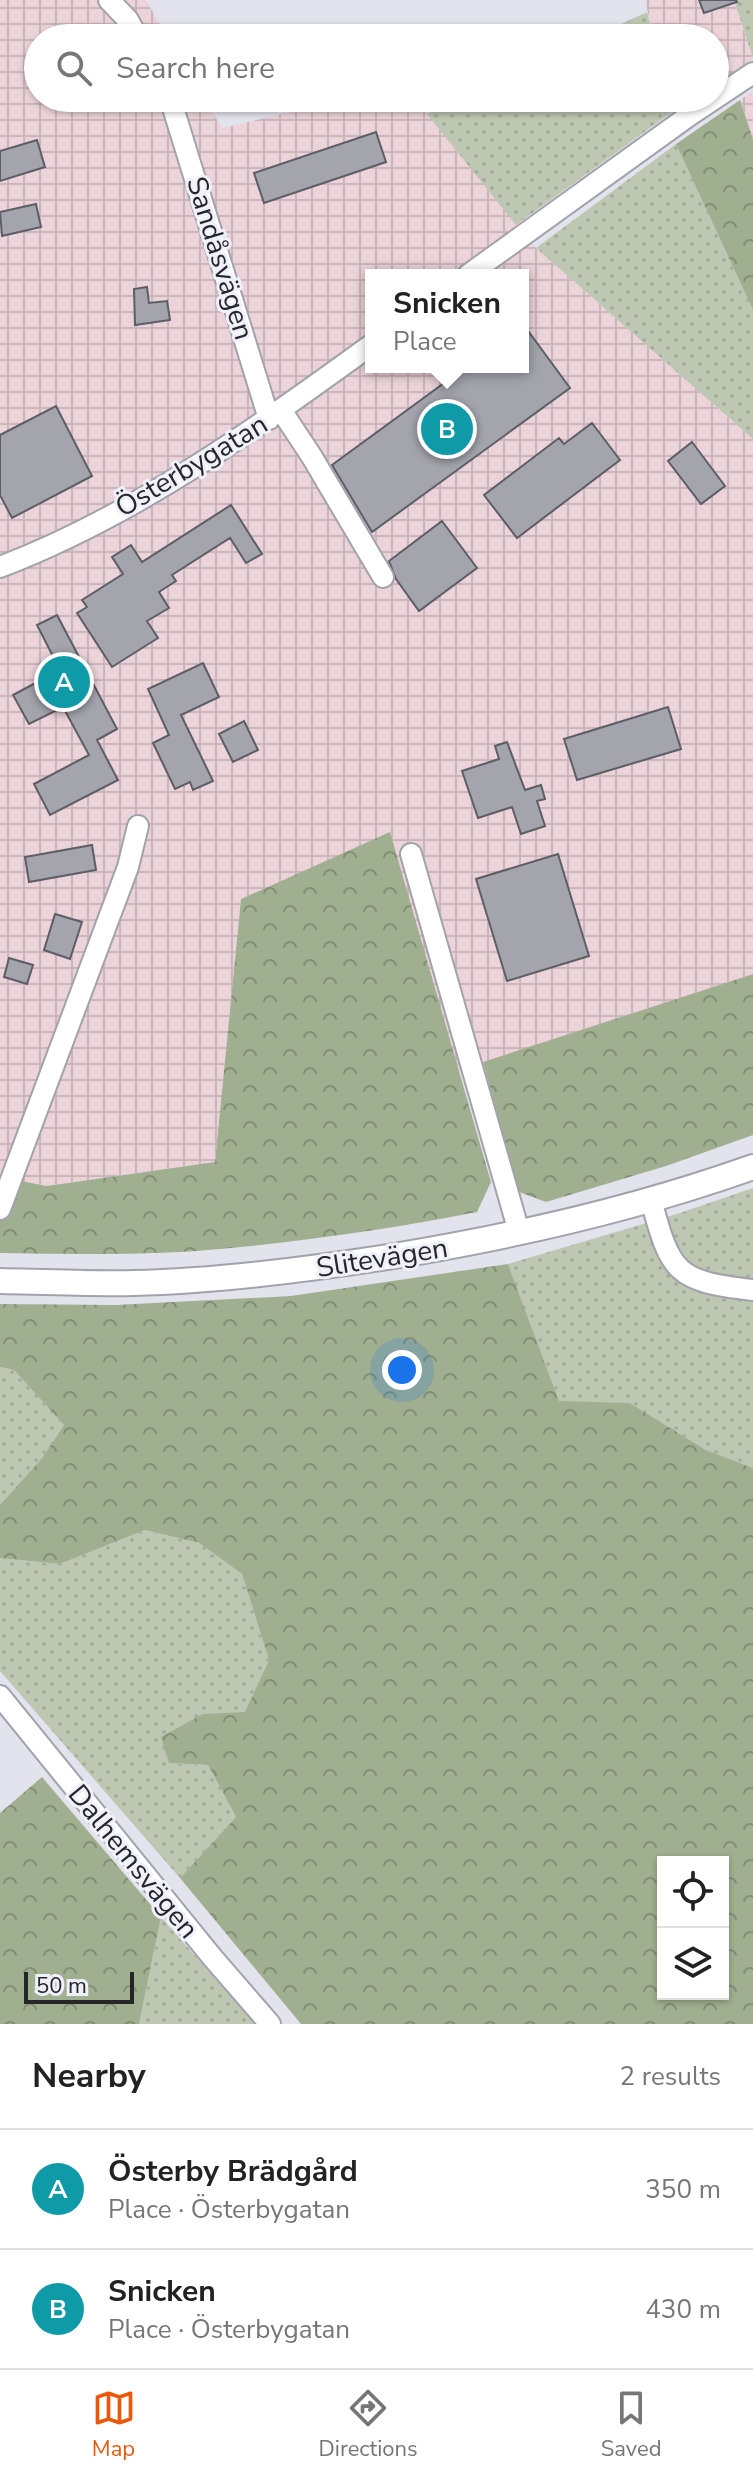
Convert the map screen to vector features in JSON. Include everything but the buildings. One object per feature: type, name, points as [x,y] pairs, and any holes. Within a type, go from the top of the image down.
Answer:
[{"type":"main road","name":"Slitevägen","points":[[0,1281],[134,1283],[341,1265],[457,1246],[519,1232],[651,1200],[753,1167]]},
{"type":"street","points":[[109,0],[130,24]]},
{"type":"street","points":[[729,89],[753,73]]},
{"type":"street","name":"Sandåsvägen","points":[[175,112],[275,415],[312,457],[383,577]]},
{"type":"street","points":[[476,269],[694,112]]},
{"type":"street","name":"Österbygatan","points":[[0,567],[34,554],[172,482],[275,415],[365,349]]},
{"type":"street","points":[[0,1209],[128,867],[138,826]]},
{"type":"street","points":[[411,854],[519,1232]]},
{"type":"street","points":[[651,1200],[661,1238],[675,1266],[704,1284],[753,1290]]},
{"type":"street","name":"Dalhemsvägen","points":[[0,1696],[270,2024]]},
{"type":"shaded area","points":[[0,0],[146,0],[160,24],[24,24],[24,112],[212,112],[222,128],[291,112],[426,112],[536,248],[753,439],[753,974],[457,1071],[390,833],[241,900],[215,1162],[47,1186],[0,1177]]},
{"type":"shaded area","points":[[645,0],[734,0],[753,59],[729,75],[729,24],[651,24]]},
{"type":"shaded area","points":[[753,91],[753,139],[740,100]]},
{"type":"green space","points":[[734,0],[753,0],[753,58]]},
{"type":"green space","points":[[647,12],[650,24],[621,24]]},
{"type":"green space","points":[[740,100],[753,139],[753,310],[676,144],[723,112],[729,112],[729,108]]},
{"type":"green space","points":[[431,112],[672,112],[516,225],[427,114]]},
{"type":"green space","points":[[676,144],[753,310],[753,439],[536,248]]},
{"type":"green space","points":[[390,832],[491,1182],[477,1212],[354,1233],[202,1251],[0,1253],[0,1177],[47,1186],[215,1162],[241,899]]},
{"type":"green space","points":[[753,974],[753,1135],[666,1166],[546,1202],[519,1192],[483,1062]]},
{"type":"green space","points":[[753,1188],[753,1468],[706,1450],[630,1403],[559,1402],[508,1264]]},
{"type":"green space","points":[[508,1264],[559,1401],[630,1403],[706,1450],[753,1468],[753,2024],[301,2024],[180,1878],[236,1817],[208,1765],[169,1763],[161,1737],[203,1714],[245,1712],[269,1660],[242,1574],[199,1543],[145,1530],[60,1564],[0,1558],[0,1505],[42,1458],[64,1425],[14,1370],[0,1367],[0,1304],[116,1305],[291,1296]]},
{"type":"green space","points":[[0,1367],[14,1370],[64,1425],[42,1458],[0,1505]]},
{"type":"green space","points":[[145,1530],[199,1543],[242,1574],[269,1660],[245,1713],[203,1714],[169,1763],[208,1765],[236,1817],[180,1878],[0,1671],[0,1558],[60,1564]]},
{"type":"green space","points":[[42,1777],[161,1917],[139,2024],[0,2024],[0,1813]]},
{"type":"green space","points":[[161,1917],[255,2024],[139,2024]]},
{"type":"place","name":"Snicken","points":[[447,429]]},
{"type":"place","name":"Österby Brädgård","points":[[64,682]]}]
